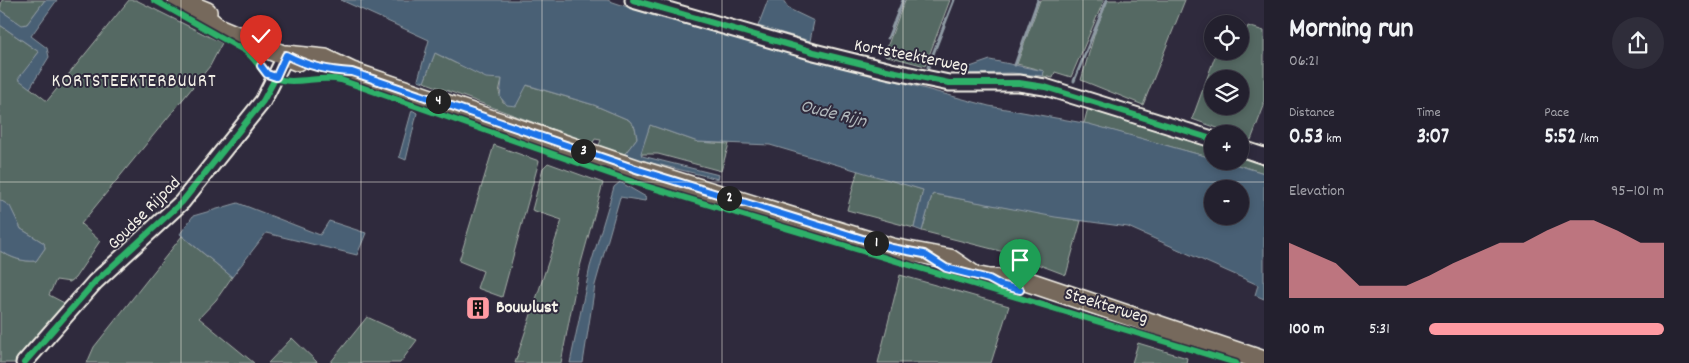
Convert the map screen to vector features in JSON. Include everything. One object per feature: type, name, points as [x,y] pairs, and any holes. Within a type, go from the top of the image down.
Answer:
[{"type":"main road","name":"Steekterweg","points":[[178,0],[195,9],[208,12],[242,37],[304,64],[352,72],[639,170],[892,248],[950,259],[981,276],[1020,279],[1130,318],[1204,339],[1264,361]]},
{"type":"street","name":"Kortsteekterweg","points":[[633,0],[790,46],[891,71],[949,83],[1019,83],[1045,87],[1204,137]]},
{"type":"street","name":"Goudse Rijpad","points":[[24,363],[95,282],[182,202],[264,101],[286,55]]},
{"type":"street","points":[[1249,151],[1264,156]]},
{"type":"green space","points":[[2,0],[45,0],[27,24],[22,26],[0,10]]},
{"type":"green space","points":[[129,0],[136,0],[222,43],[210,66],[81,224],[100,241],[75,278],[70,282],[56,280],[49,295],[70,306],[18,363],[0,363],[0,251],[17,259],[36,261],[45,248],[44,243],[21,229],[10,207],[0,200],[0,25],[39,52],[19,79],[47,101]]},
{"type":"green space","points":[[905,0],[950,0],[925,66],[884,55]]},
{"type":"green space","points":[[1040,0],[1104,0],[1071,77],[1055,72],[1053,78],[1043,76],[1044,71],[1017,64]]},
{"type":"green space","points":[[1108,0],[1185,0],[1143,105],[1081,80],[1096,29]]},
{"type":"green space","points":[[1249,26],[1264,31],[1264,106],[1251,140],[1249,139],[1249,125],[1209,125],[1192,119],[1204,86],[1204,115],[1249,115],[1249,70],[1210,70],[1214,60],[1249,60]]},
{"type":"green space","points":[[435,53],[455,63],[502,79],[499,92],[503,102],[516,105],[526,85],[594,105],[629,120],[635,127],[637,138],[624,155],[598,148],[601,140],[595,139],[592,144],[424,82]]},
{"type":"green space","points":[[1089,104],[1204,142],[1204,156],[1084,123]]},
{"type":"green space","points":[[650,125],[698,142],[729,144],[721,171],[658,154],[640,154]]},
{"type":"green space","points":[[494,145],[539,161],[502,297],[477,288],[483,271],[459,261]]},
{"type":"green space","points":[[1249,157],[1264,162],[1264,173],[1249,168]]},
{"type":"green space","points":[[548,163],[603,183],[578,274],[561,363],[515,363],[562,220],[532,210],[543,168]]},
{"type":"green space","points":[[858,169],[923,190],[914,228],[847,210]]},
{"type":"green space","points":[[932,195],[1081,221],[1066,275],[1008,253],[922,231]]},
{"type":"green space","points":[[182,236],[232,277],[216,300],[199,318],[254,363],[87,363],[94,347]]},
{"type":"green space","points":[[900,275],[1009,306],[991,363],[878,363]]},
{"type":"green space","points":[[367,317],[417,340],[400,363],[330,363]]},
{"type":"green space","points":[[292,338],[318,363],[268,363]]},
{"type":"green space","points":[[1138,343],[1187,358],[1186,363],[1132,363]]},
{"type":"water","points":[[45,0],[57,0],[31,36],[47,48],[49,57],[30,88],[18,79],[39,52],[0,25],[0,10],[22,25],[27,24]]},
{"type":"water","name":"Oude Rijn","points":[[341,0],[607,0],[654,16],[989,106],[1089,124],[1204,156],[1204,170],[1249,168],[1264,173],[1264,299],[1255,295],[1258,285],[1128,227],[1055,217],[934,194],[932,195],[922,231],[914,228],[923,190],[770,145],[698,142],[650,125],[641,153],[642,156],[719,175],[718,179],[624,155],[637,138],[635,127],[629,120],[594,105],[527,85],[516,106],[507,105],[500,97],[502,79],[486,78],[435,53],[424,82],[418,80],[429,40]]},
{"type":"water","points":[[768,0],[783,0],[789,9],[814,21],[810,41],[758,26]]},
{"type":"water","points":[[990,60],[1044,71],[1043,76],[1012,73],[963,74],[970,67]]},
{"type":"water","points":[[412,110],[417,113],[406,160],[399,157]]},
{"type":"water","points":[[620,182],[646,197],[645,201],[620,197],[595,285],[583,363],[570,363],[590,267],[614,187]]},
{"type":"water","points":[[0,200],[10,206],[21,229],[44,243],[45,248],[36,261],[17,259],[0,251]]},
{"type":"water","points":[[238,203],[320,235],[329,221],[366,233],[357,255],[266,233],[232,277],[180,234],[193,216]]},
{"type":"waterway","points":[[888,38],[903,0]]},
{"type":"waterway","points":[[928,67],[954,0]]},
{"type":"waterway","points":[[1015,65],[1038,0]]},
{"type":"waterway","points":[[1074,81],[1107,0]]},
{"type":"cycle path","points":[[154,0],[245,51],[264,72],[276,78],[294,81],[341,80],[636,183],[1236,363]]},
{"type":"cycle path","points":[[633,0],[814,52],[891,71],[949,83],[1019,83],[1045,87],[1204,137]]},
{"type":"cycle path","points":[[24,363],[95,282],[182,202],[263,101],[276,77]]},
{"type":"place","name":"Bouwlust","points":[[478,308]]},
{"type":"district","name":"KORTSTEEKTERBUURT","points":[[134,82]]},
{"type":"route","points":[[261,66],[267,74],[276,77],[286,55],[304,64],[319,68],[352,72],[639,170],[892,248],[924,254],[946,268],[989,279],[1000,285],[1020,290]]}]
